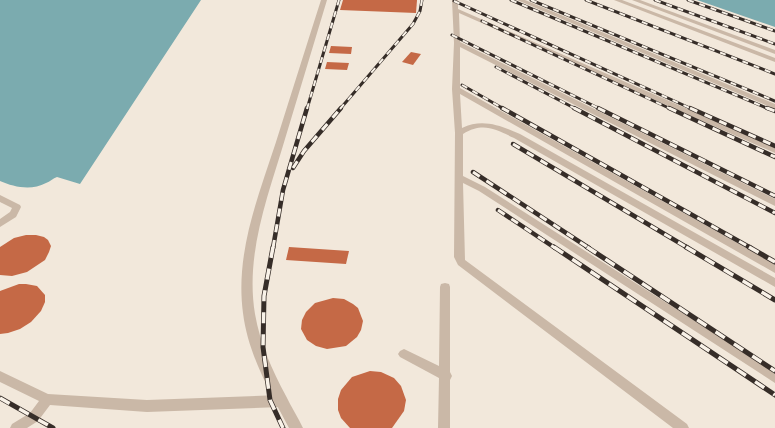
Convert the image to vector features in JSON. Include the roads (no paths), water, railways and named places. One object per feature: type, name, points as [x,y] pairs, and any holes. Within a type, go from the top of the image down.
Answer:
[{"type":"street","points":[[296,428],[264,367],[252,331],[247,296],[247,269],[253,229],[324,0]]},
{"type":"lane","points":[[455,0],[455,28],[457,43],[456,89],[459,133],[458,252],[461,262],[683,428]]},
{"type":"lane","points":[[520,0],[775,106]]},
{"type":"lane","points":[[617,0],[775,60]]},
{"type":"lane","points":[[635,0],[775,52]]},
{"type":"lane","points":[[456,10],[775,150]]},
{"type":"lane","points":[[457,43],[775,203]]},
{"type":"lane","points":[[456,89],[775,270]]},
{"type":"lane","points":[[459,133],[469,126],[480,125],[494,126],[517,136],[775,283]]},
{"type":"lane","points":[[459,177],[482,189],[775,378]]},
{"type":"lane","points":[[0,198],[17,207],[16,213],[0,224]]},
{"type":"lane","points":[[444,428],[446,376],[445,287]]},
{"type":"lane","points":[[404,354],[446,376]]},
{"type":"lane","points":[[0,376],[47,399],[147,406],[281,401]]},
{"type":"lane","points":[[16,428],[34,417],[47,399]]},
{"type":"water","points":[[0,0],[201,0],[80,184],[57,177],[34,187],[23,187],[0,181]]},
{"type":"water","points":[[697,0],[775,0],[775,27]]},
{"type":"railway","points":[[307,109],[339,0]]},
{"type":"railway","points":[[340,109],[413,24],[420,11],[422,0]]},
{"type":"railway","points":[[511,0],[769,109]]},
{"type":"railway","points":[[531,0],[775,101]]},
{"type":"railway","points":[[586,0],[775,74]]},
{"type":"railway","points":[[655,0],[775,44]]},
{"type":"railway","points":[[688,0],[775,31]]},
{"type":"railway","points":[[454,1],[692,109]]},
{"type":"railway","points":[[482,21],[671,109]]},
{"type":"railway","points":[[452,35],[598,108]]},
{"type":"railway","points":[[496,67],[576,109]]},
{"type":"railway","points":[[462,85],[504,109]]},
{"type":"railway","points":[[273,248],[283,190],[307,108]]},
{"type":"railway","points":[[293,168],[304,151],[341,108]]},
{"type":"railway","points":[[502,108],[751,248]]},
{"type":"railway","points":[[574,108],[775,213]]},
{"type":"railway","points":[[598,108],[775,196]]},
{"type":"railway","points":[[669,108],[775,157]]},
{"type":"railway","points":[[690,108],[775,146]]},
{"type":"railway","points":[[767,108],[775,111]]},
{"type":"railway","points":[[513,144],[688,248]]},
{"type":"railway","points":[[473,172],[589,248]]},
{"type":"railway","points":[[498,210],[555,248]]},
{"type":"railway","points":[[273,247],[264,296],[263,347],[270,400],[283,428]]},
{"type":"railway","points":[[554,247],[775,395]]},
{"type":"railway","points":[[587,247],[775,371]]},
{"type":"railway","points":[[686,247],[775,300]]},
{"type":"railway","points":[[749,247],[775,262]]},
{"type":"railway","points":[[0,398],[53,428]]}]
